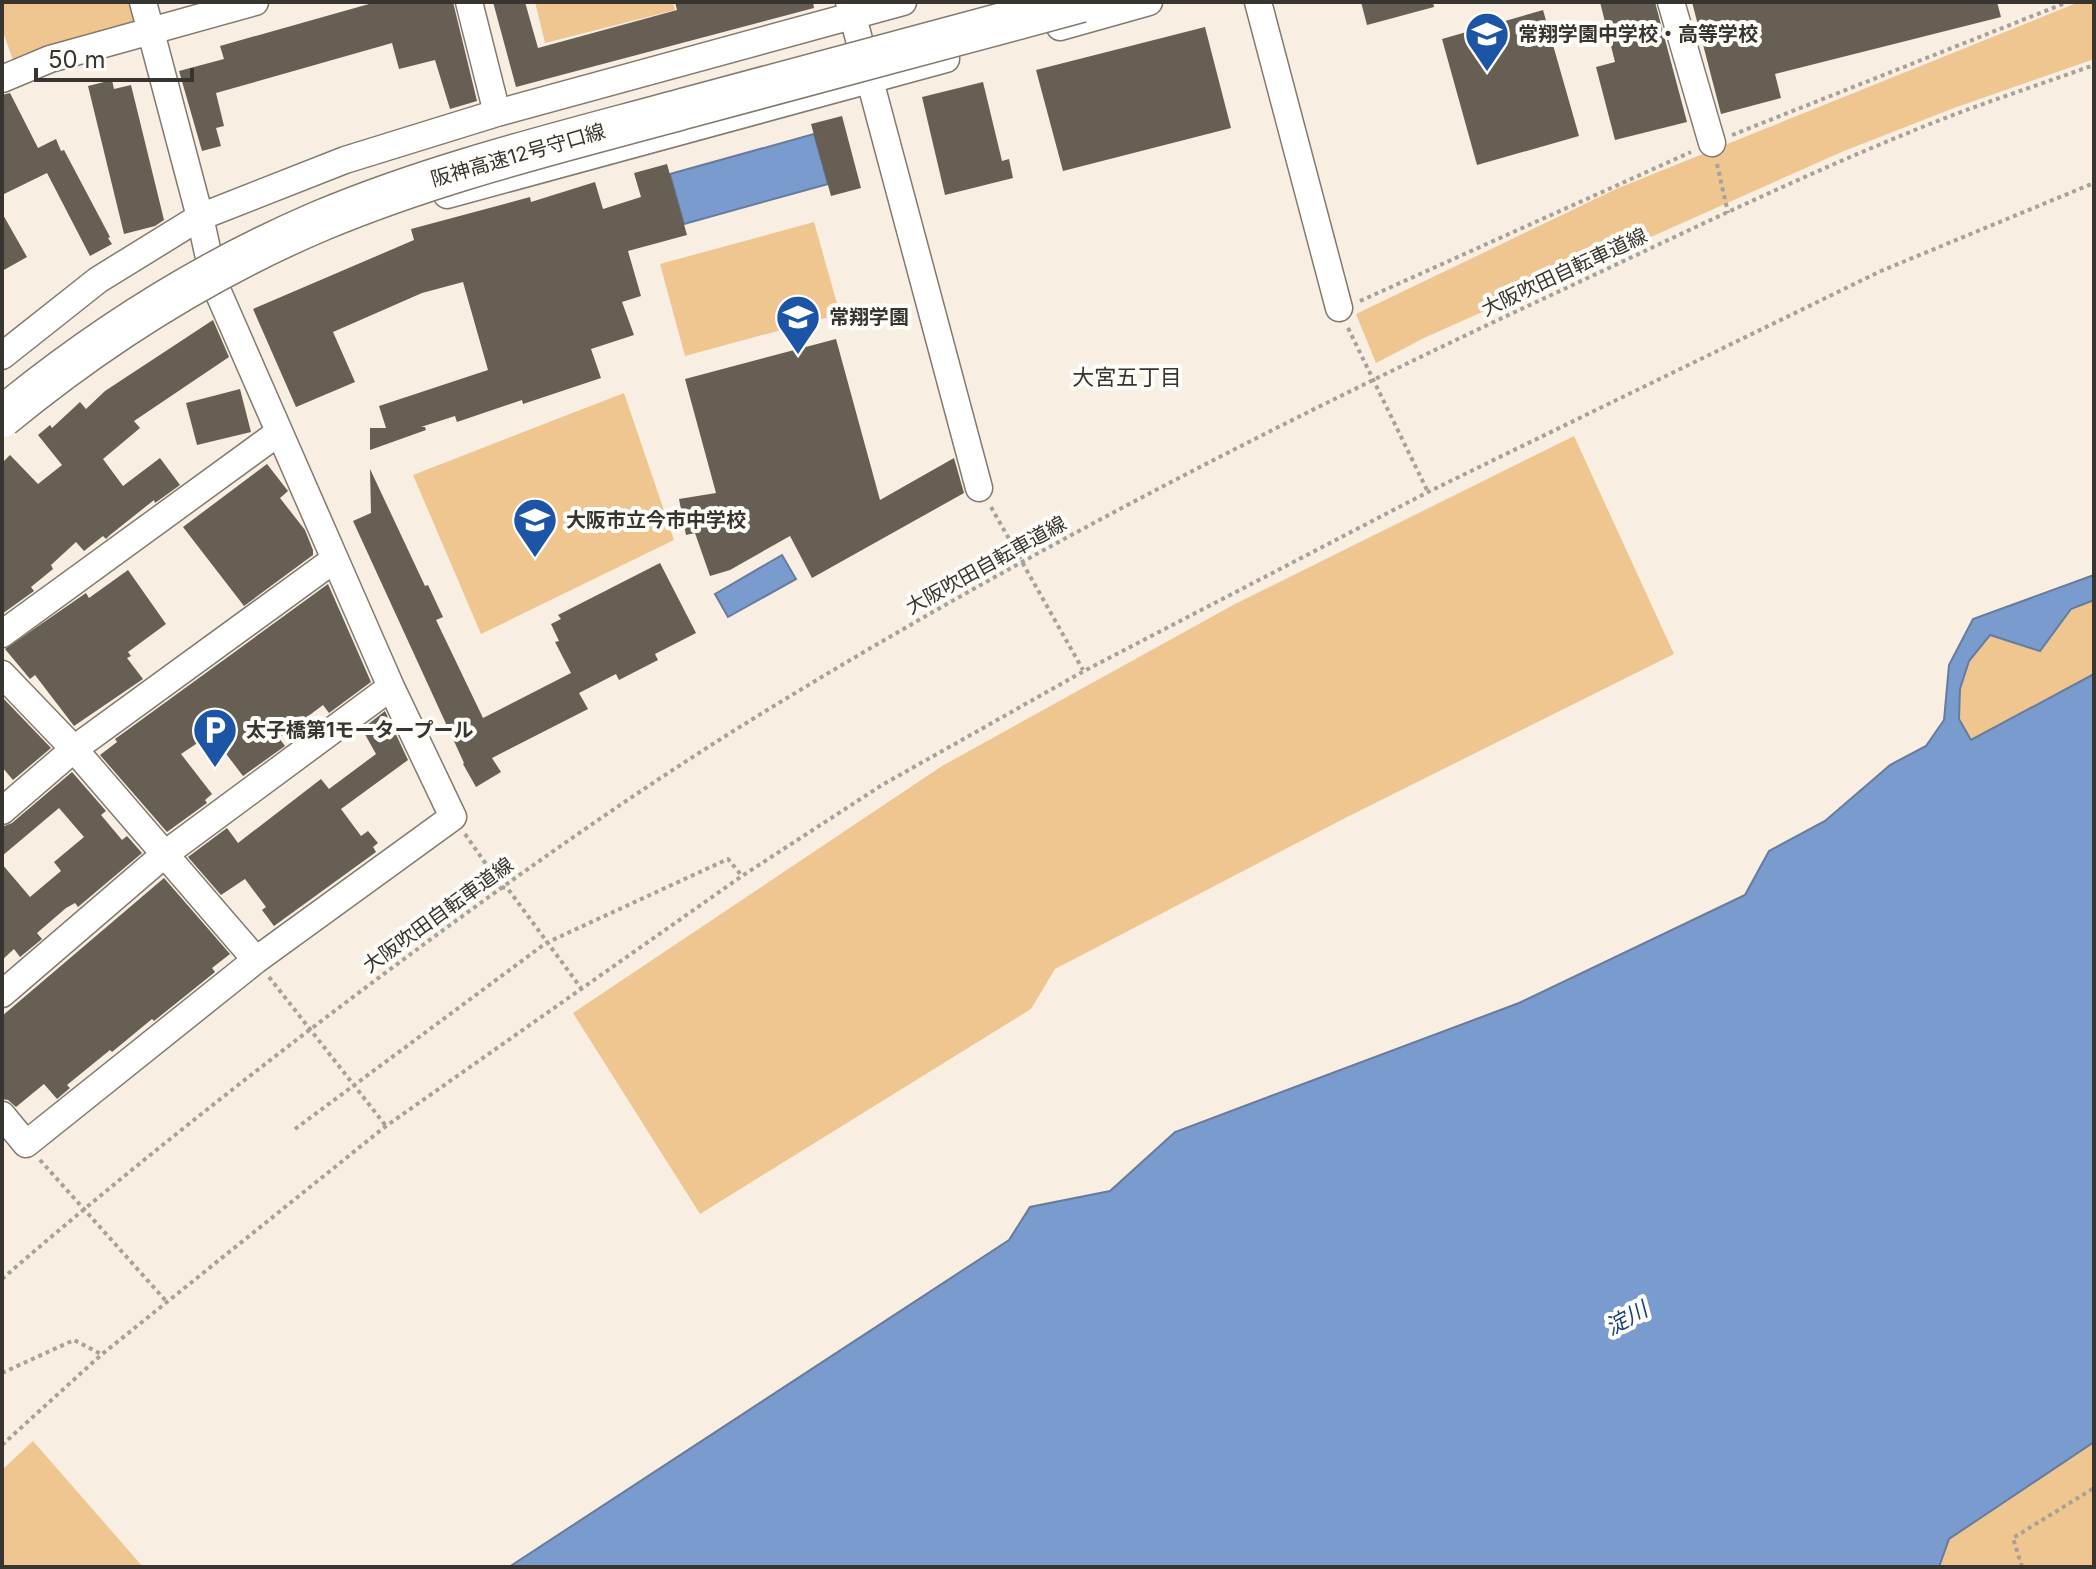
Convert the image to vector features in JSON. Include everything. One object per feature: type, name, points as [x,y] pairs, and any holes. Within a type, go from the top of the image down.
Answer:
[{"type":"highway","name":"阪神高速12号守口線","points":[[2,384],[100,311],[198,251],[258,220],[361,177],[427,153],[982,2]]},
{"type":"highway","name":"阪神高速12号守口線","points":[[2,417],[78,359],[169,298],[270,244],[370,202],[435,178],[562,142],[1081,2]]},
{"type":"street","points":[[2,1115],[26,1144],[256,960],[453,817],[391,687],[215,285],[143,2]]},
{"type":"street","points":[[2,79],[50,59],[255,2]]},
{"type":"street","points":[[469,2],[497,113]]},
{"type":"street","points":[[2,356],[98,280],[200,217],[345,160],[851,9],[903,2]]},
{"type":"street","points":[[2,439],[118,345],[215,285],[409,205],[1149,2]]},
{"type":"street","points":[[1258,2],[1348,305]]},
{"type":"street","points":[[1671,2],[1712,143]]},
{"type":"street","points":[[851,9],[979,488]]},
{"type":"street","points":[[2,634],[278,433]]},
{"type":"street","points":[[2,811],[74,749],[335,559]]},
{"type":"street","points":[[2,674],[74,749],[256,960]]},
{"type":"street","points":[[2,994],[165,854],[391,687]]},
{"type":"path","points":[[1428,492],[1372,379],[1348,305],[1712,143],[2068,2]]},
{"type":"path","name":"大阪吹田自転車道線","points":[[2,1279],[83,1209],[308,1029],[502,887],[644,789],[785,699],[1022,562],[1372,379],[1912,131],[2094,65]]},
{"type":"path","points":[[1712,143],[1728,213]]},
{"type":"path","points":[[2,1445],[166,1301],[386,1126],[742,876],[882,785],[1084,671],[1428,492],[1881,271],[2094,183]]},
{"type":"path","points":[[979,488],[1084,671]]},
{"type":"path","points":[[453,817],[502,887],[508,889],[581,988]]},
{"type":"path","points":[[295,1129],[546,943],[728,859],[742,876]]},
{"type":"path","points":[[256,960],[386,1126]]},
{"type":"path","points":[[26,1144],[166,1301]]},
{"type":"path","points":[[2,1373],[74,1340],[101,1355]]},
{"type":"path","points":[[2022,1567],[2013,1538],[2094,1488]]},
{"type":"shaded area","points":[[2,2],[131,2],[135,18],[131,25],[14,63],[2,29]]},
{"type":"shaded area","points":[[535,2],[673,2],[675,10],[545,43]]},
{"type":"shaded area","points":[[2079,2],[2094,2],[2094,59],[1844,151],[1426,337],[1376,363],[1356,314],[1616,189]]},
{"type":"shaded area","points":[[814,222],[840,314],[685,356],[660,264]]},
{"type":"shaded area","points":[[624,393],[674,540],[481,634],[413,475]]},
{"type":"shaded area","points":[[1574,436],[1674,654],[1347,817],[1055,969],[1031,1009],[700,1214],[573,1013],[942,766],[1235,604]]},
{"type":"shaded area","points":[[2094,600],[2094,674],[1970,741],[1959,719],[1960,689],[1969,661],[1990,635],[2040,651],[2071,609]]},
{"type":"shaded area","points":[[33,1441],[143,1567],[2,1567],[2,1470]]},
{"type":"shaded area","points":[[2094,1442],[2094,1567],[1939,1567],[1949,1539]]},
{"type":"water","points":[[814,134],[828,184],[684,224],[670,174]]},
{"type":"water","points":[[782,555],[796,579],[728,617],[715,594]]},
{"type":"water","name":"淀川","points":[[2094,575],[2094,600],[2071,609],[2040,651],[1990,635],[1969,661],[1960,689],[1959,719],[1971,740],[2094,674],[2094,1442],[1949,1539],[1939,1567],[509,1567],[1009,1240],[1030,1207],[1110,1191],[1175,1132],[1519,1003],[1745,895],[1769,851],[1825,821],[1890,765],[1926,746],[1944,720],[1949,665],[1973,619]]},
{"type":"building","points":[[376,2],[453,2],[477,101],[450,109],[435,60],[399,69],[392,43],[216,93],[224,126],[216,128],[221,146],[202,151],[179,71],[224,59],[220,46]]},
{"type":"building","points":[[493,2],[525,2],[538,48],[677,10],[675,2],[813,2],[814,8],[516,87]]},
{"type":"building","points":[[1361,2],[1433,2],[1434,7],[1367,25]]},
{"type":"building","points":[[1600,2],[1655,2],[1687,122],[1615,140],[1596,67],[1615,62]]},
{"type":"building","points":[[1692,2],[1997,2],[2001,17],[1775,74],[1781,98],[1721,114]]},
{"type":"building","points":[[1543,10],[1579,136],[1477,165],[1442,39]]},
{"type":"building","points":[[1205,27],[1231,128],[1063,171],[1036,70]]},
{"type":"building","points":[[112,80],[114,89],[131,85],[164,220],[155,226],[124,234],[88,86]]},
{"type":"building","points":[[983,82],[1002,161],[1009,159],[1013,178],[945,195],[922,97]]},
{"type":"building","points":[[10,93],[38,148],[56,139],[61,151],[64,150],[112,244],[90,256],[47,173],[2,195],[2,95]]},
{"type":"building","points":[[842,116],[861,188],[831,196],[811,124]]},
{"type":"building","points":[[667,164],[687,235],[628,251],[641,296],[622,302],[634,335],[591,349],[601,378],[457,422],[455,416],[421,427],[426,430],[370,450],[370,428],[386,428],[379,406],[488,370],[463,282],[422,293],[333,332],[355,382],[296,407],[253,309],[414,240],[411,229],[530,197],[531,202],[595,182],[603,209],[641,197],[634,173]]},
{"type":"building","points":[[2,213],[27,257],[2,271]]},
{"type":"building","points":[[213,320],[229,357],[134,421],[140,428],[103,459],[123,486],[160,458],[180,485],[155,503],[154,500],[106,539],[103,536],[84,551],[76,542],[51,565],[53,569],[31,587],[34,591],[2,614],[2,463],[10,455],[38,484],[62,465],[38,435],[50,425],[52,428],[80,402],[86,409],[105,391]]},
{"type":"building","points":[[836,339],[880,500],[954,458],[964,493],[812,578],[790,536],[730,570],[710,576],[695,533],[686,535],[679,499],[716,493],[685,379]]},
{"type":"building","points":[[240,389],[251,432],[197,445],[186,403]]},
{"type":"building","points":[[267,464],[288,491],[280,498],[305,530],[313,555],[244,606],[183,527]]},
{"type":"building","points":[[370,469],[425,586],[428,585],[443,617],[436,620],[483,718],[571,673],[555,642],[559,641],[551,624],[561,619],[558,615],[660,563],[696,633],[655,654],[658,660],[619,680],[616,674],[579,693],[588,709],[492,758],[501,772],[476,787],[353,521],[371,513]]},
{"type":"building","points":[[128,570],[166,624],[128,652],[131,656],[127,658],[143,679],[74,726],[35,675],[30,679],[5,649],[86,593],[89,598]]},
{"type":"building","points":[[328,584],[371,682],[329,713],[323,705],[279,738],[285,746],[243,776],[211,734],[181,754],[212,794],[205,800],[207,803],[167,832],[100,755],[117,742],[115,739]]},
{"type":"building","points":[[2,697],[51,748],[13,780],[2,767]]},
{"type":"building","points":[[385,711],[408,760],[341,809],[361,836],[368,831],[378,843],[373,847],[376,852],[274,926],[262,910],[266,907],[245,879],[221,895],[188,857],[227,828],[238,843],[321,779],[329,789],[376,754],[362,729]]},
{"type":"building","points":[[72,772],[106,811],[101,815],[122,840],[127,836],[142,853],[78,907],[75,903],[66,908],[37,933],[42,939],[20,957],[14,949],[2,960],[2,864],[30,897],[61,871],[54,862],[84,837],[59,808],[2,856],[2,827],[12,823]]},
{"type":"building","points":[[164,878],[230,954],[212,968],[215,972],[67,1085],[70,1088],[57,1099],[44,1084],[16,1107],[2,1099],[2,1016]]},
{"type":"place","name":"常翔学園中学校・高等学校","points":[[1487,73]]},
{"type":"place","name":"常翔学園","points":[[798,356]]},
{"type":"place","name":"大阪市立今市中学校","points":[[535,559]]},
{"type":"place","name":"太子橋第1モータープール","points":[[215,769]]},
{"type":"district","name":"大宮五丁目","points":[[1127,377]]}]
